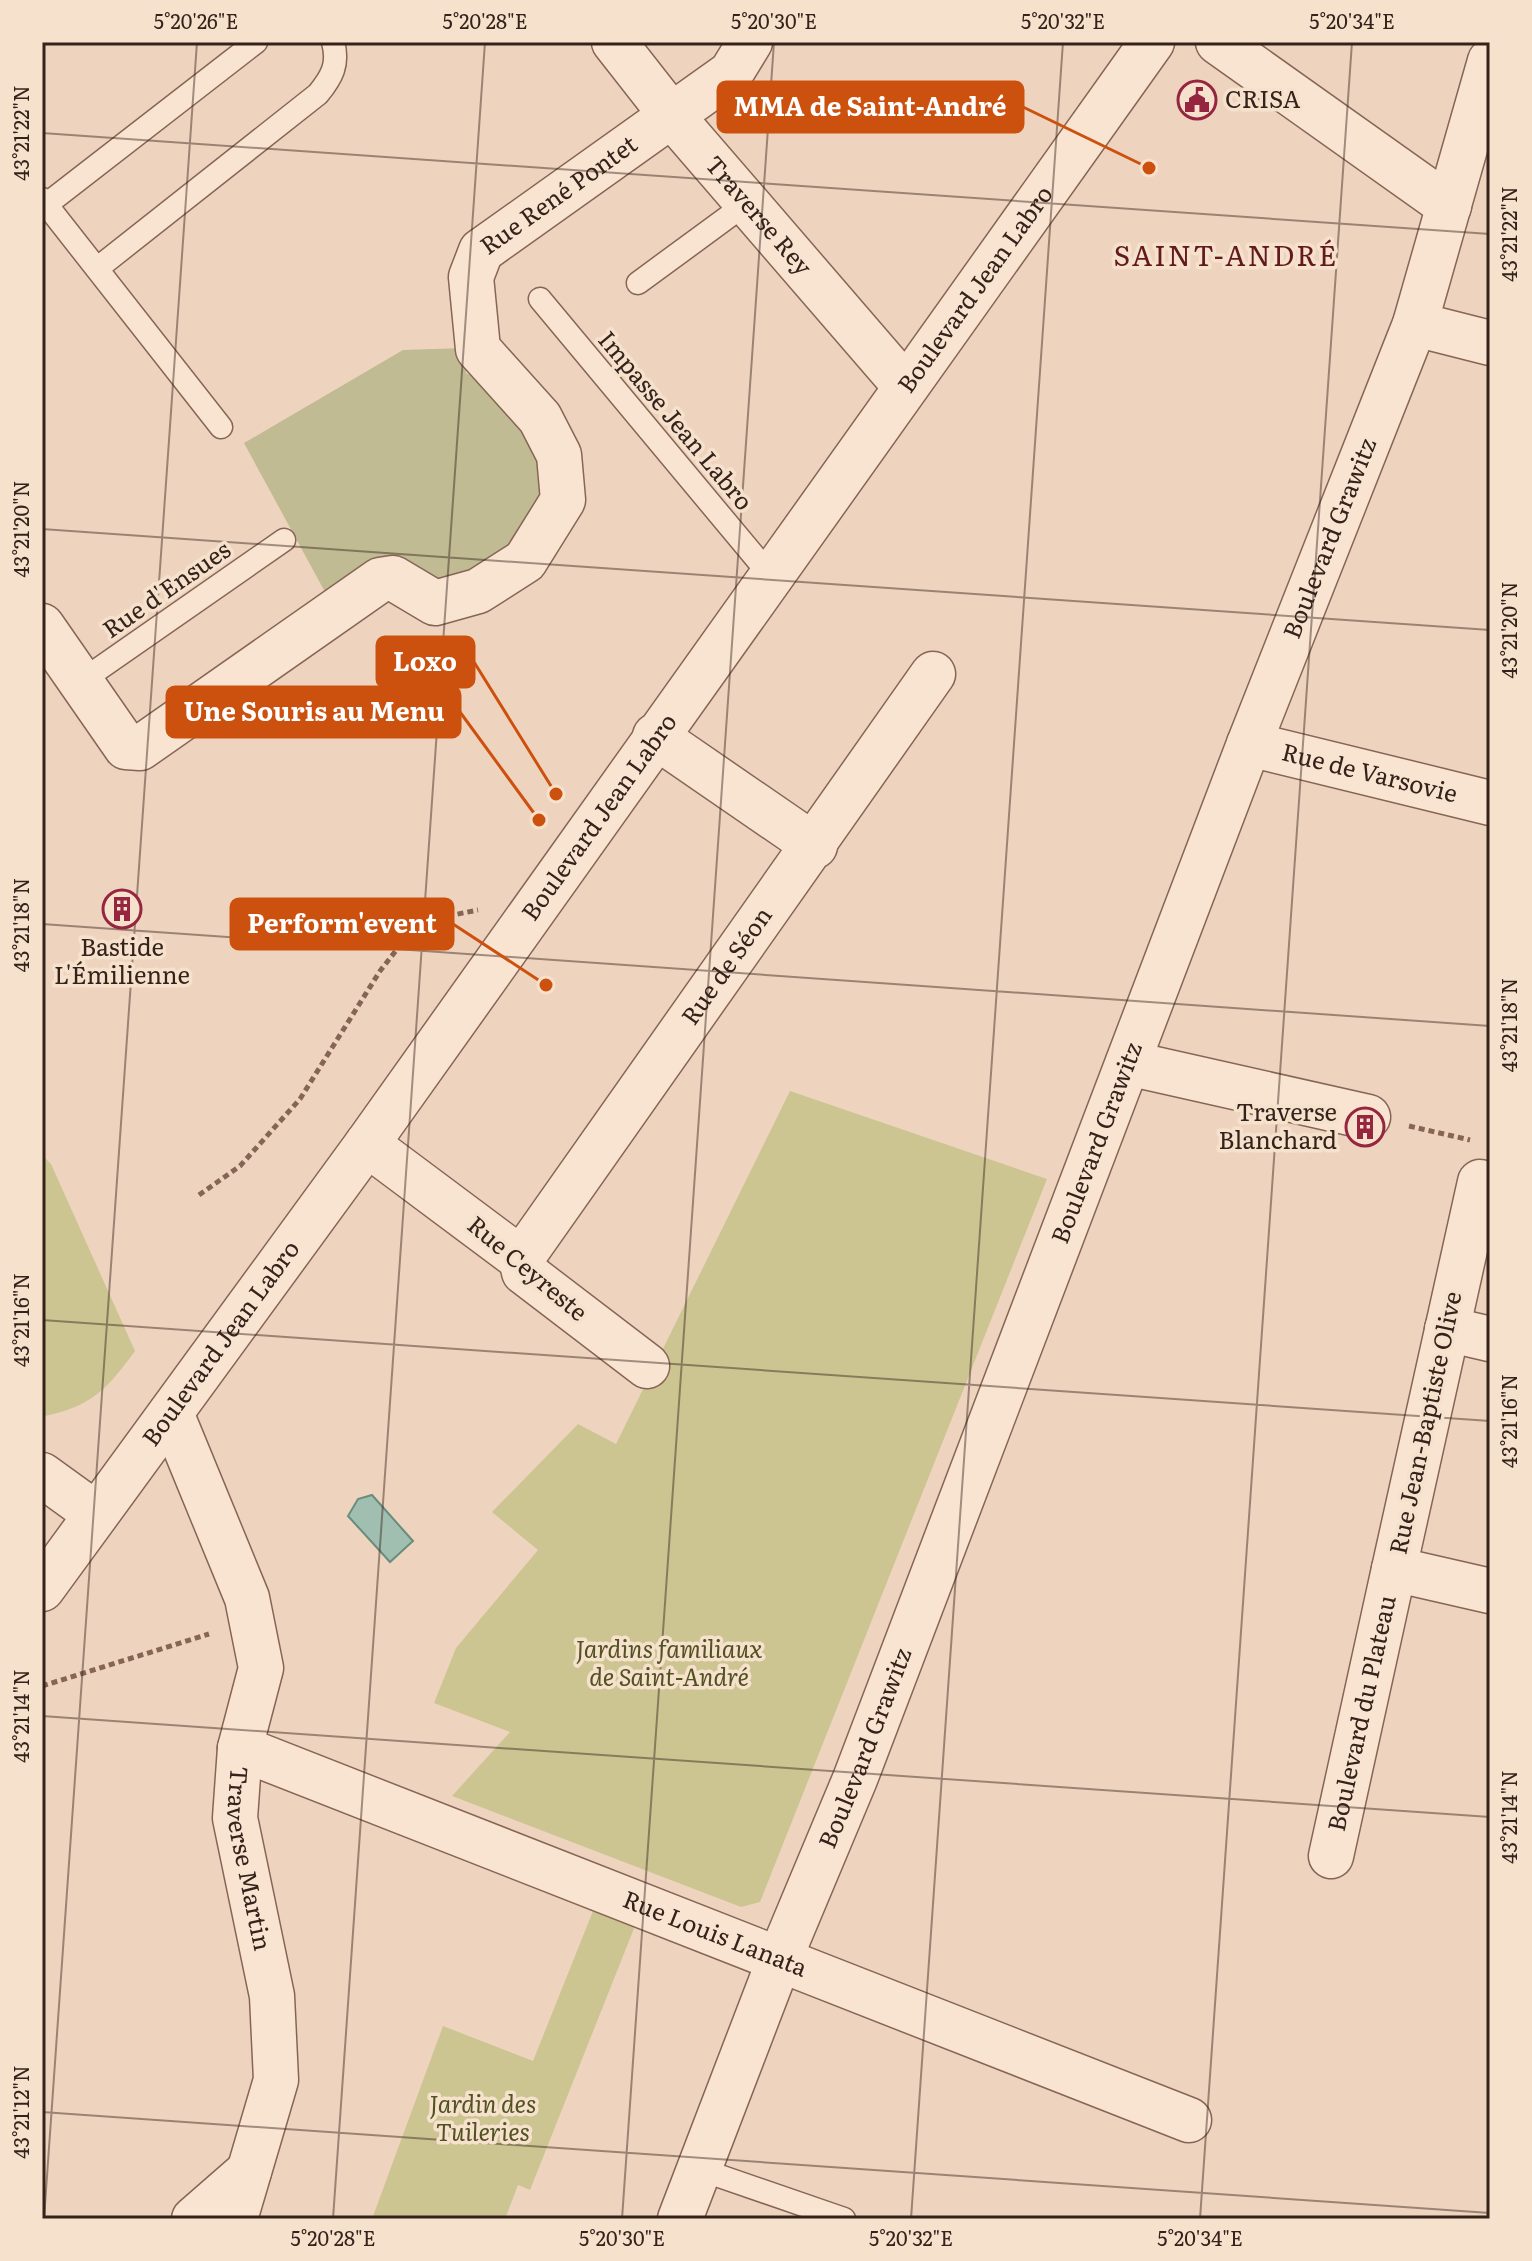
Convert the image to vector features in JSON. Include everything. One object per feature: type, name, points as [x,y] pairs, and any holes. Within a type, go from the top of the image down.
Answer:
[{"type":"street","name":"Traverse Rey","points":[[614,42],[672,116],[905,386]]},
{"type":"street","name":"Rue René Pontet","points":[[42,626],[126,747],[140,748],[380,580],[393,578],[435,603],[478,591],[525,561],[563,500],[559,455],[540,418],[478,349],[471,277],[481,251],[731,73],[750,42]]},
{"type":"street","name":"Boulevard Jean Labro","points":[[42,1589],[367,1144],[1152,42]]},
{"type":"street","points":[[1218,42],[1449,206]]},
{"type":"street","name":"Boulevard Grawitz","points":[[680,2219],[780,1958],[855,1779],[1249,744],[1415,324],[1490,61]]},
{"type":"street","points":[[1415,324],[1490,343]]},
{"type":"street","name":"Rue de Séon","points":[[521,1259],[815,846],[933,674]]},
{"type":"street","points":[[655,736],[815,846]]},
{"type":"street","name":"Rue de Varsovie","points":[[1249,744],[1490,803]]},
{"type":"street","points":[[1128,1063],[1368,1117]]},
{"type":"street","name":"Rue Ceyreste","points":[[367,1144],[521,1259],[524,1272],[647,1366]]},
{"type":"street","name":"Rue Jean-Baptiste Olive","points":[[1481,1162],[1394,1569],[1490,1591]]},
{"type":"street","points":[[1447,1329],[1490,1339]]},
{"type":"street","name":"Traverse Martin","points":[[171,1413],[247,1598],[256,1629],[261,1668],[240,1748],[235,1818],[272,1996],[276,2080],[235,2219]]},
{"type":"street","points":[[42,1475],[96,1514]]},
{"type":"street","name":"Boulevard du Plateau","points":[[1331,1856],[1394,1569]]},
{"type":"street","name":"Rue Louis Lanata","points":[[240,1748],[1189,2120]]},
{"type":"street","points":[[194,2219],[249,2171]]},
{"type":"lane","points":[[221,427],[99,267],[44,202],[256,42]]},
{"type":"lane","points":[[99,267],[318,94],[332,77],[337,55],[333,42]]},
{"type":"lane","points":[[638,283],[747,203]]},
{"type":"lane","name":"Impasse Jean Labro","points":[[540,299],[770,575]]},
{"type":"lane","name":"Rue d'Ensues","points":[[80,682],[284,540]]},
{"type":"lane","points":[[699,2169],[844,2219]]},
{"type":"path","points":[[199,1195],[240,1166],[300,1099],[380,971],[405,939],[453,915],[540,898]]},
{"type":"path","points":[[1368,1117],[1481,1162]]},
{"type":"path","points":[[42,1686],[217,1632],[256,1629]]},
{"type":"green space","name":"Jardins familiaux de Saint-André","points":[[790,1091],[1047,1179],[760,1902],[741,1907],[452,1796],[510,1732],[434,1703],[456,1648],[538,1550],[492,1512],[578,1424],[616,1444]]},
{"type":"green space","points":[[42,1155],[51,1164],[135,1351],[97,1394],[75,1407],[45,1416],[42,1415]]},
{"type":"green space","name":"Jardin des Tuileries","points":[[593,1911],[635,1926],[530,2190],[518,2185],[505,2219],[372,2219],[443,2026],[533,2061]]},
{"type":"shaded area","points":[[464,348],[466,373],[505,393],[551,467],[536,529],[485,572],[331,603],[244,443],[403,350]]},
{"type":"shaded area","points":[[372,1495],[413,1541],[390,1562],[348,1516],[358,1499]]},
{"type":"place","name":"CRISA","points":[[1197,100]]},
{"type":"place","name":"MMA de Saint-André","points":[[1149,168]]},
{"type":"place","name":"Loxo","points":[[556,794]]},
{"type":"place","name":"Une Souris au Menu","points":[[539,820]]},
{"type":"place","name":"Bastide L'Émilienne","points":[[122,909]]},
{"type":"place","name":"Perform'event","points":[[546,985]]},
{"type":"place","name":"Traverse Blanchard","points":[[1365,1127]]},
{"type":"district","name":"SAINT-ANDRÉ","points":[[1226,256]]}]
